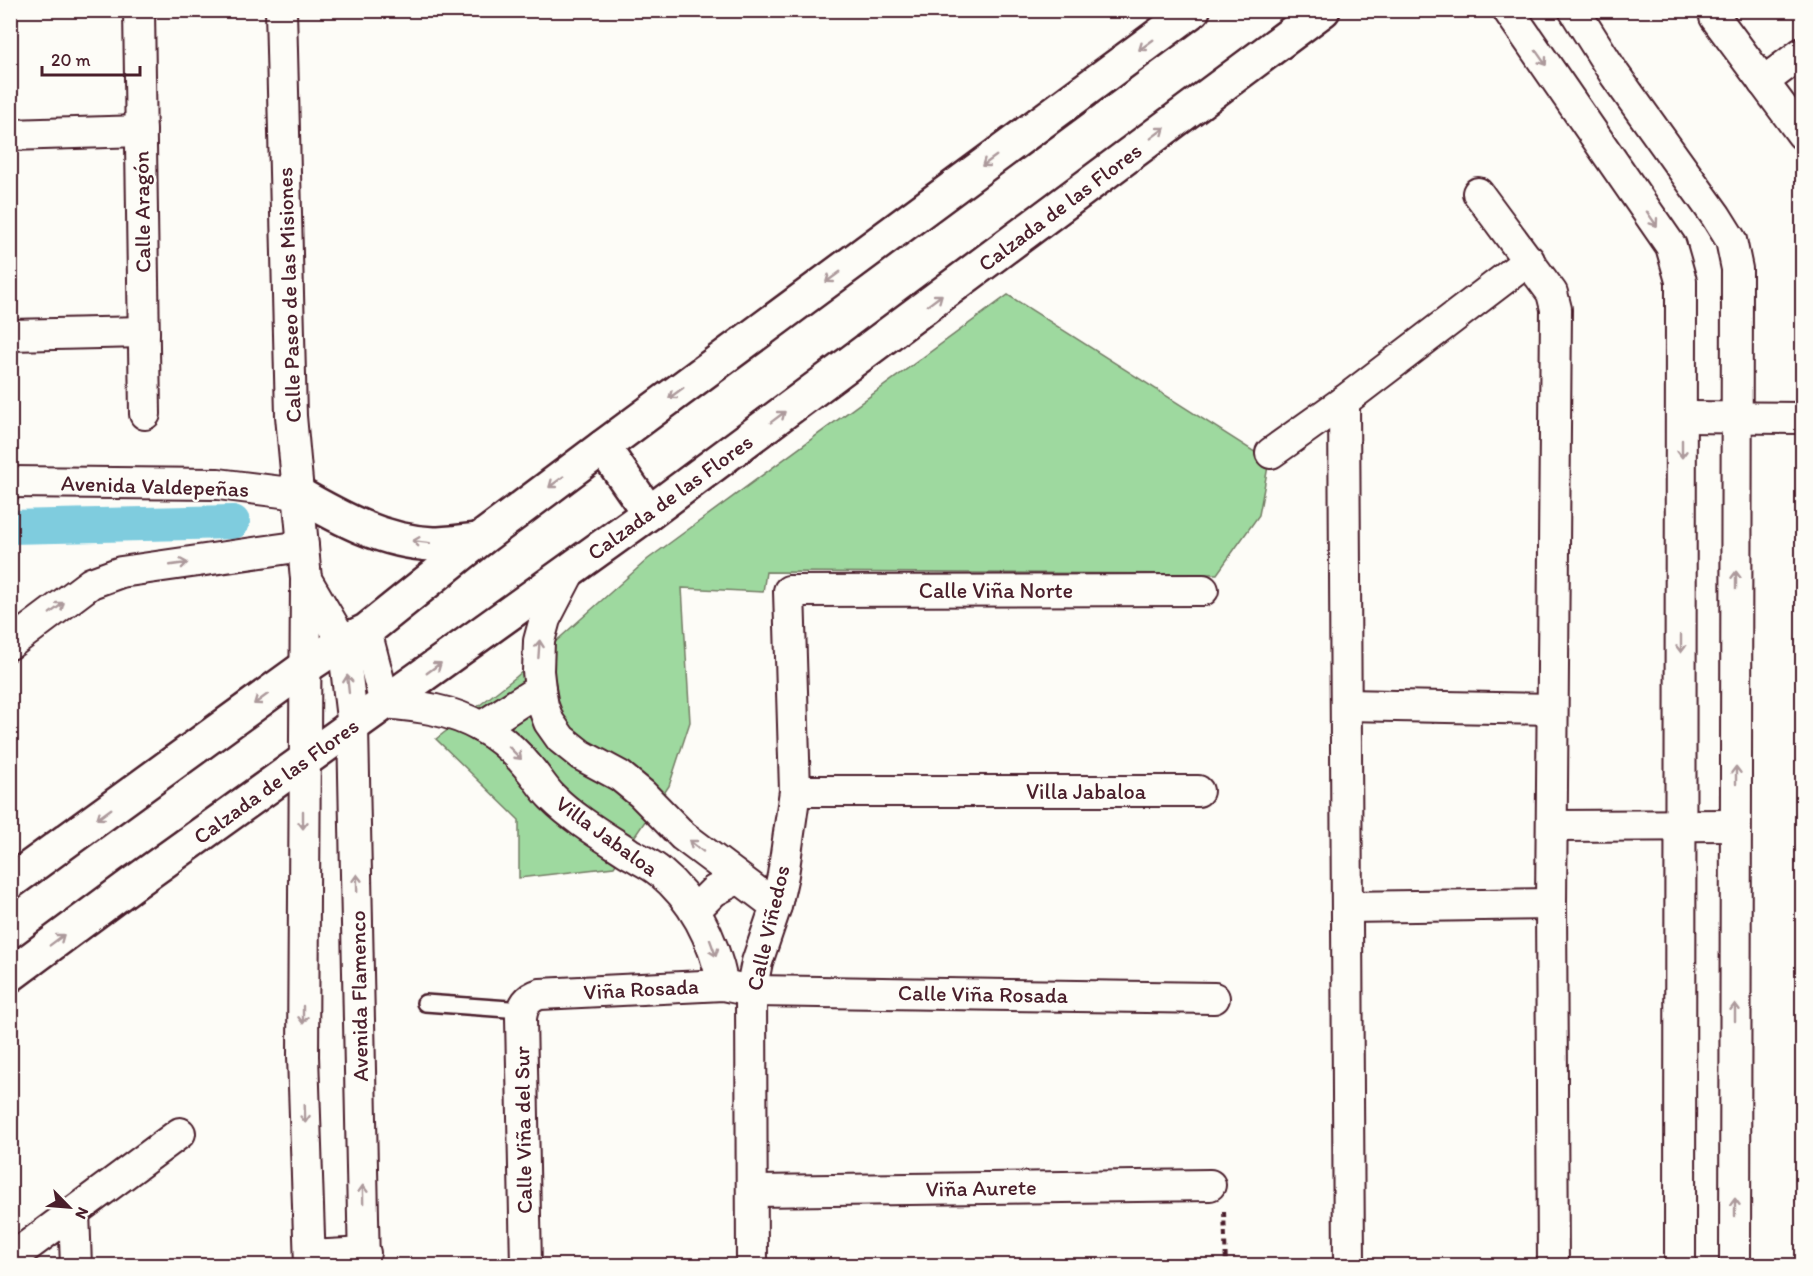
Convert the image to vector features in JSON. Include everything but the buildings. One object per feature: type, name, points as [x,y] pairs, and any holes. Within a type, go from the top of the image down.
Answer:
[{"type":"street","name":"Calle Aragón","points":[[139,10],[145,414]]},
{"type":"street","name":"Calle Paseo de las Misiones","points":[[281,10],[291,416],[306,579],[303,762]]},
{"type":"street","points":[[10,882],[304,668],[355,636],[603,447],[1193,10]]},
{"type":"street","points":[[1508,10],[1671,246],[1681,281],[1680,1266]]},
{"type":"street","points":[[1574,10],[1615,75],[1716,216],[1731,240],[1737,269],[1735,1266]]},
{"type":"street","name":"Calzada de las Flores","points":[[10,975],[131,885],[649,513],[1305,16]]},
{"type":"street","points":[[1715,17],[1803,134]]},
{"type":"street","points":[[1763,82],[1803,53]]},
{"type":"street","points":[[10,135],[141,131]]},
{"type":"street","points":[[1478,193],[1552,293],[1556,309],[1551,904],[1553,1266]]},
{"type":"street","points":[[1271,453],[1344,401],[1529,260]]},
{"type":"street","points":[[10,335],[144,332]]},
{"type":"street","points":[[1344,401],[1349,1266]]},
{"type":"street","points":[[1682,417],[1803,418]]},
{"type":"street","points":[[603,447],[649,513]]},
{"type":"street","name":"Avenida Valdepeñas","points":[[10,482],[218,484],[298,494]]},
{"type":"street","points":[[298,494],[340,518],[375,533],[433,544],[479,540]]},
{"type":"street","points":[[10,644],[91,583],[121,572],[303,546]]},
{"type":"street","name":"Villa Jabaloa","points":[[571,569],[545,619],[539,641],[540,689],[549,722],[561,739],[581,755],[620,776],[642,794],[683,837],[737,879],[777,906]]},
{"type":"street","name":"Calle Paseo de las Misiones","points":[[306,579],[355,636]]},
{"type":"street","name":"Calle Viña Norte","points":[[789,591],[1203,590]]},
{"type":"street","name":"Calle Viñedos","points":[[752,1266],[751,991],[757,962],[777,906],[795,791],[789,591]]},
{"type":"street","points":[[355,636],[385,703]]},
{"type":"street","name":"Avenida Flamenco","points":[[355,636],[352,727],[365,1259]]},
{"type":"street","points":[[482,727],[540,689]]},
{"type":"street","name":"Villa Jabaloa","points":[[385,703],[421,707],[452,714],[482,727],[505,743],[551,796],[602,836],[660,871],[695,910],[711,940],[723,985]]},
{"type":"street","points":[[1346,705],[1552,709]]},
{"type":"street","points":[[303,762],[303,1056],[310,1261],[365,1259]]},
{"type":"street","name":"Villa Jabaloa","points":[[795,791],[1198,791]]},
{"type":"street","points":[[1552,826],[1735,825]]},
{"type":"street","points":[[695,910],[714,891],[737,879]]},
{"type":"street","points":[[1347,907],[1551,904]]},
{"type":"street","name":"Viña Rosada","points":[[526,1003],[540,994],[723,985],[751,991]]},
{"type":"street","name":"Calle Viña Rosada","points":[[751,991],[1214,998]]},
{"type":"street","name":"Calle Viña del Sur","points":[[526,1003],[526,1266]]},
{"type":"street","points":[[10,1259],[180,1133]]},
{"type":"street","name":"Viña Aurete","points":[[752,1191],[1210,1185]]},
{"type":"street","points":[[74,1212],[76,1266]]},
{"type":"lane","points":[[425,1003],[526,1003]]},
{"type":"path","points":[[1210,1185],[1224,1200],[1226,1266]]},
{"type":"green space","points":[[1008,295],[1269,461],[1259,515],[1217,574],[766,572],[763,592],[682,588],[690,722],[669,786],[614,867],[519,878],[519,820],[436,739],[516,677],[648,559]]},
{"type":"waterway","points":[[10,527],[233,522]]}]
